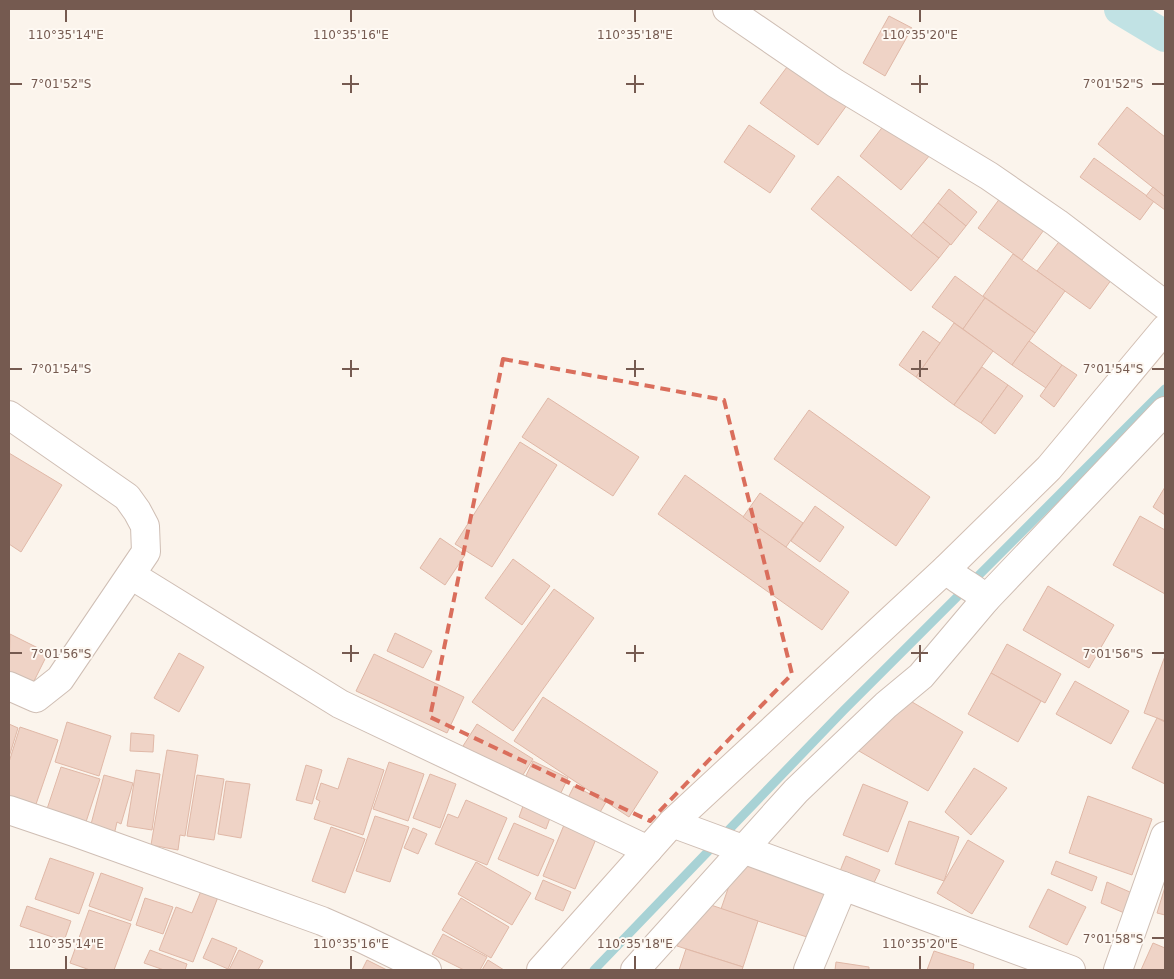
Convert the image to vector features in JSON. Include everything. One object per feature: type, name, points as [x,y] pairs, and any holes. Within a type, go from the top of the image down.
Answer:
[{"type":"street","points":[[727,9],[835,83],[989,176],[1057,223],[1165,305]]},
{"type":"street","points":[[542,970],[672,823],[949,572],[1049,468],[1165,329]]},
{"type":"street","points":[[635,970],[796,791],[886,704],[921,676],[981,594],[1165,411]]},
{"type":"street","points":[[9,415],[127,497],[145,526],[146,552],[60,679],[36,698],[9,686]]},
{"type":"street","points":[[949,572],[981,594]]},
{"type":"street","points":[[130,575],[340,704],[648,850]]},
{"type":"street","points":[[9,810],[322,921],[427,970]]},
{"type":"street","points":[[672,823],[1063,969]]},
{"type":"street","points":[[1118,970],[1165,836]]},
{"type":"street","points":[[808,970],[843,886]]},
{"type":"highlighted area","points":[[503,359],[724,400],[792,674],[650,821],[430,717]]},
{"type":"building","points":[[889,16],[912,28],[885,76],[863,63]]},
{"type":"building","points":[[790,63],[847,105],[818,145],[760,103]]},
{"type":"building","points":[[1127,107],[1165,137],[1165,197],[1098,144]]},
{"type":"building","points":[[888,120],[930,155],[901,190],[860,156]]},
{"type":"building","points":[[749,125],[795,156],[770,193],[724,162]]},
{"type":"building","points":[[1094,158],[1154,201],[1140,220],[1080,177]]},
{"type":"building","points":[[838,176],[939,258],[911,291],[811,209]]},
{"type":"building","points":[[1153,187],[1165,197],[1165,210],[1146,196]]},
{"type":"building","points":[[949,189],[977,212],[966,226],[938,203]]},
{"type":"building","points":[[1006,190],[1049,223],[1022,260],[978,228]]},
{"type":"building","points":[[938,203],[966,226],[951,245],[923,222]]},
{"type":"building","points":[[923,222],[950,244],[939,258],[911,236]]},
{"type":"building","points":[[1064,235],[1117,272],[1090,309],[1037,271]]},
{"type":"building","points":[[1013,254],[1065,291],[1035,333],[983,296]]},
{"type":"building","points":[[955,276],[985,298],[963,329],[932,307]]},
{"type":"building","points":[[985,298],[1035,333],[1012,365],[963,329]]},
{"type":"building","points":[[954,323],[993,351],[954,405],[916,377]]},
{"type":"building","points":[[923,331],[940,343],[916,377],[899,365]]},
{"type":"building","points":[[1029,341],[1062,365],[1046,388],[1012,365]]},
{"type":"building","points":[[1062,365],[1077,375],[1054,407],[1040,396]]},
{"type":"building","points":[[982,367],[1008,385],[981,423],[954,405]]},
{"type":"building","points":[[1008,385],[1023,396],[995,434],[981,423]]},
{"type":"building","points":[[548,398],[639,457],[613,496],[522,437]]},
{"type":"building","points":[[809,410],[930,497],[896,546],[774,459]]},
{"type":"building","points":[[520,442],[557,465],[492,567],[455,544]]},
{"type":"building","points":[[9,453],[62,485],[21,552],[9,544]]},
{"type":"building","points":[[685,475],[849,592],[822,630],[658,514]]},
{"type":"building","points":[[1165,487],[1165,515],[1153,507]]},
{"type":"building","points":[[760,493],[803,523],[786,547],[743,517]]},
{"type":"building","points":[[815,506],[844,527],[820,562],[791,541]]},
{"type":"building","points":[[1140,516],[1165,530],[1165,594],[1113,565]]},
{"type":"building","points":[[440,538],[465,555],[445,585],[420,568]]},
{"type":"building","points":[[513,559],[550,586],[522,625],[485,598]]},
{"type":"building","points":[[1048,586],[1114,625],[1089,668],[1023,630]]},
{"type":"building","points":[[554,589],[594,618],[513,731],[472,702]]},
{"type":"building","points":[[395,633],[432,651],[423,668],[387,651]]},
{"type":"building","points":[[10,634],[48,653],[29,691],[9,680]]},
{"type":"building","points":[[1007,644],[1061,674],[1045,703],[991,673]]},
{"type":"building","points":[[179,653],[204,667],[179,712],[154,698]]},
{"type":"building","points":[[374,654],[464,697],[447,733],[356,691]]},
{"type":"building","points":[[1165,656],[1165,721],[1144,713]]},
{"type":"building","points":[[991,673],[1041,701],[1018,742],[968,714]]},
{"type":"building","points":[[1075,681],[1129,711],[1111,744],[1056,714]]},
{"type":"building","points":[[543,697],[658,772],[629,817],[514,741]]},
{"type":"building","points":[[907,699],[963,732],[928,791],[859,751],[869,734]]},
{"type":"building","points":[[1157,718],[1165,722],[1165,784],[1132,768]]},
{"type":"building","points":[[67,722],[111,736],[99,776],[55,762]]},
{"type":"building","points":[[9,724],[18,728],[9,757]]},
{"type":"building","points":[[477,724],[533,759],[519,781],[463,746]]},
{"type":"building","points":[[20,727],[58,740],[34,810],[9,802],[9,762]]},
{"type":"building","points":[[131,733],[154,735],[153,752],[130,751]]},
{"type":"building","points":[[167,750],[198,755],[185,836],[180,835],[178,850],[151,845]]},
{"type":"building","points":[[348,758],[384,770],[363,835],[314,819],[320,801],[316,799],[321,783],[338,789]]},
{"type":"building","points":[[533,761],[568,778],[558,799],[523,782]]},
{"type":"building","points":[[389,762],[424,774],[408,821],[373,809]]},
{"type":"building","points":[[306,765],[322,770],[312,804],[296,800]]},
{"type":"building","points":[[61,767],[100,779],[84,828],[45,815]]},
{"type":"building","points":[[974,768],[1007,788],[971,835],[945,812]]},
{"type":"building","points":[[136,770],[160,774],[152,830],[127,826]]},
{"type":"building","points":[[430,774],[456,784],[440,828],[413,818]]},
{"type":"building","points":[[104,775],[133,783],[121,824],[117,822],[114,835],[90,828]]},
{"type":"building","points":[[197,775],[224,779],[214,840],[187,836]]},
{"type":"building","points":[[226,781],[250,784],[241,838],[218,834]]},
{"type":"building","points":[[863,784],[908,802],[888,852],[843,835]]},
{"type":"building","points":[[574,786],[606,802],[599,814],[568,798]]},
{"type":"building","points":[[1088,796],[1152,819],[1132,875],[1069,853]]},
{"type":"building","points":[[466,800],[507,818],[487,865],[435,844],[448,814],[458,818]]},
{"type":"building","points":[[523,806],[550,818],[546,829],[519,817]]},
{"type":"building","points":[[375,816],[409,827],[390,882],[356,871]]},
{"type":"building","points":[[909,821],[959,837],[944,881],[895,864]]},
{"type":"building","points":[[514,823],[554,840],[538,876],[498,859]]},
{"type":"building","points":[[564,825],[596,839],[575,889],[543,876]]},
{"type":"building","points":[[331,827],[365,839],[345,893],[312,881]]},
{"type":"building","points":[[413,828],[427,834],[418,854],[404,848]]},
{"type":"building","points":[[968,840],[1004,861],[972,914],[937,893]]},
{"type":"building","points":[[846,856],[880,870],[871,889],[838,876]]},
{"type":"building","points":[[50,858],[94,873],[79,914],[35,899]]},
{"type":"building","points":[[1056,861],[1097,877],[1092,891],[1051,874]]},
{"type":"building","points":[[476,862],[531,893],[512,925],[458,894]]},
{"type":"building","points":[[750,864],[828,894],[813,939],[721,909],[732,877],[742,866]]},
{"type":"building","points":[[101,873],[143,888],[131,921],[89,906]]},
{"type":"building","points":[[543,880],[571,892],[563,911],[535,899]]},
{"type":"building","points":[[1107,882],[1139,896],[1129,915],[1101,903]]},
{"type":"building","points":[[1165,887],[1165,915],[1157,913]]},
{"type":"building","points":[[1048,889],[1086,907],[1067,945],[1029,927]]},
{"type":"building","points":[[201,891],[218,897],[193,962],[159,950],[176,907],[192,913]]},
{"type":"building","points":[[145,898],[173,907],[163,934],[136,925]]},
{"type":"building","points":[[461,898],[509,927],[491,958],[442,930]]},
{"type":"building","points":[[708,904],[758,921],[743,967],[677,946],[682,933]]},
{"type":"building","points":[[27,906],[71,921],[64,941],[20,926]]},
{"type":"building","points":[[89,910],[131,924],[114,970],[90,970],[70,963]]},
{"type":"building","points":[[443,934],[487,957],[480,970],[464,970],[432,954]]},
{"type":"building","points":[[212,938],[237,948],[228,969],[203,958]]},
{"type":"building","points":[[1153,943],[1165,948],[1165,970],[1141,970]]},
{"type":"building","points":[[686,949],[743,967],[742,970],[679,970]]},
{"type":"building","points":[[150,950],[187,964],[185,970],[164,970],[144,963]]},
{"type":"building","points":[[239,950],[263,961],[258,970],[229,970]]},
{"type":"building","points":[[934,951],[974,964],[973,970],[927,970]]},
{"type":"building","points":[[367,960],[387,970],[362,970]]},
{"type":"building","points":[[488,960],[504,970],[482,970]]},
{"type":"building","points":[[836,962],[869,967],[869,970],[835,970]]},
{"type":"waterway","points":[[1120,9],[1165,36]]},
{"type":"waterway","points":[[594,970],[844,710],[1165,389]]}]
